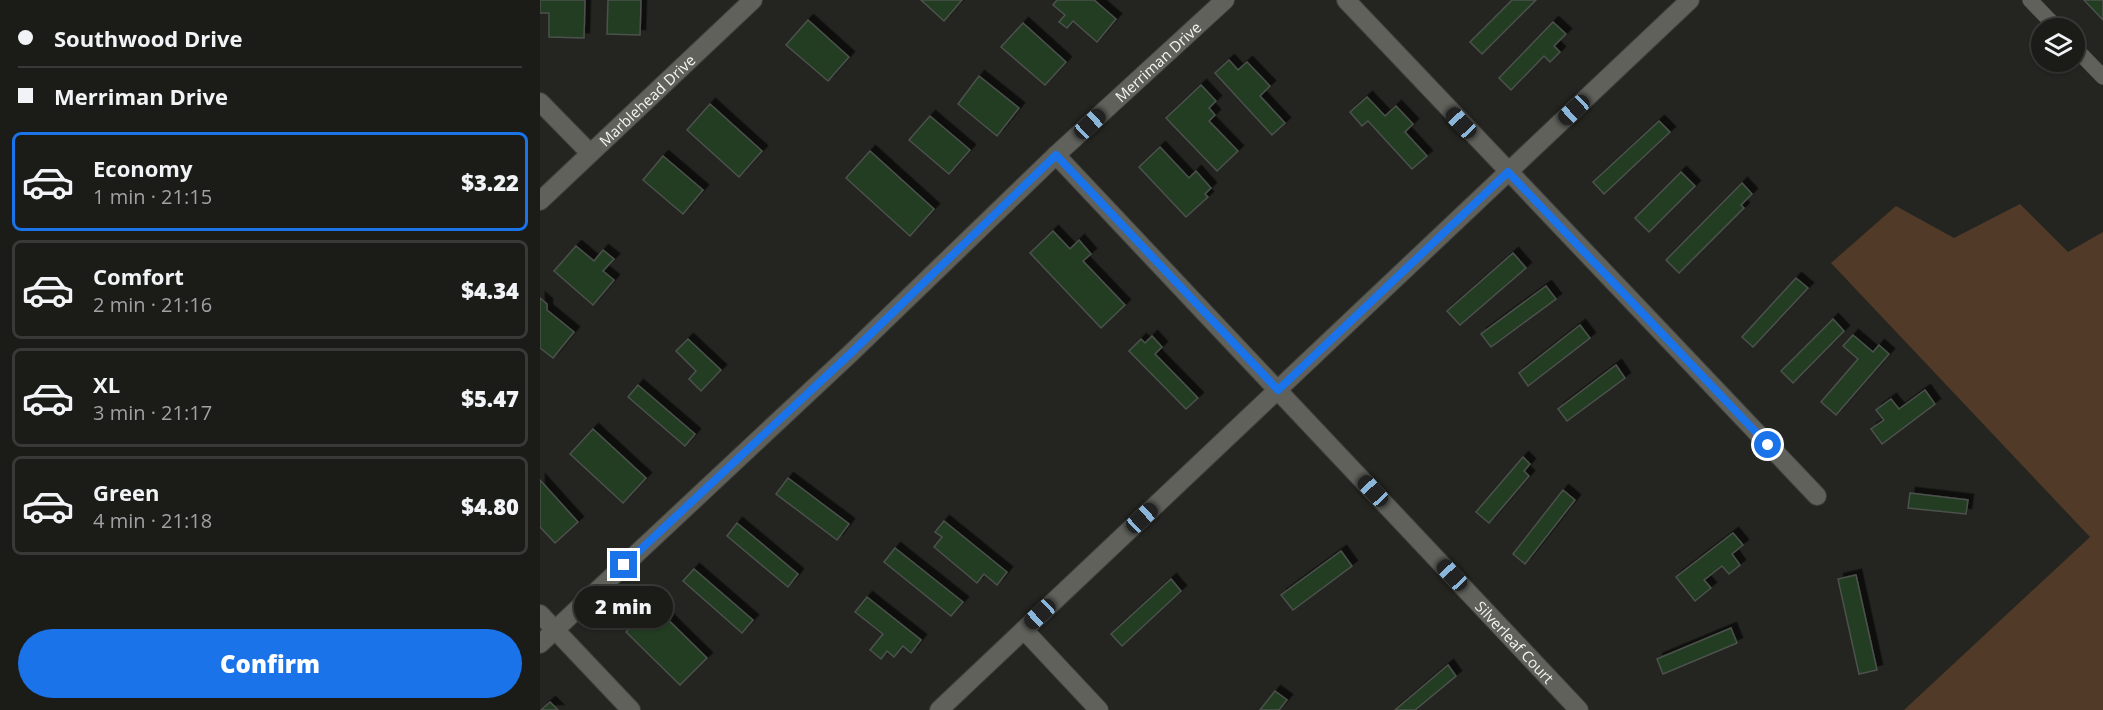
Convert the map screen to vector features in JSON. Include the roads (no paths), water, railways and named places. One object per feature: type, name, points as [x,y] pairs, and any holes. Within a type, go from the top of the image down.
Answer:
[{"type":"street","name":"Marblehead Drive","points":[[540,201],[753,0]]},
{"type":"street","name":"Merriman Drive","points":[[540,644],[842,361],[1056,155],[1225,0]]},
{"type":"street","points":[[1346,0],[1817,496]]},
{"type":"street","points":[[939,710],[1690,0]]},
{"type":"street","points":[[540,102],[590,153]]},
{"type":"street","name":"Silverleaf Court","points":[[1056,155],[1580,710]]},
{"type":"street","points":[[540,614],[631,710]]},
{"type":"street","points":[[1023,630],[1099,710]]},
{"type":"lane","points":[[2030,0],[2047,18]]},
{"type":"lane","points":[[2085,58],[2103,77]]}]
